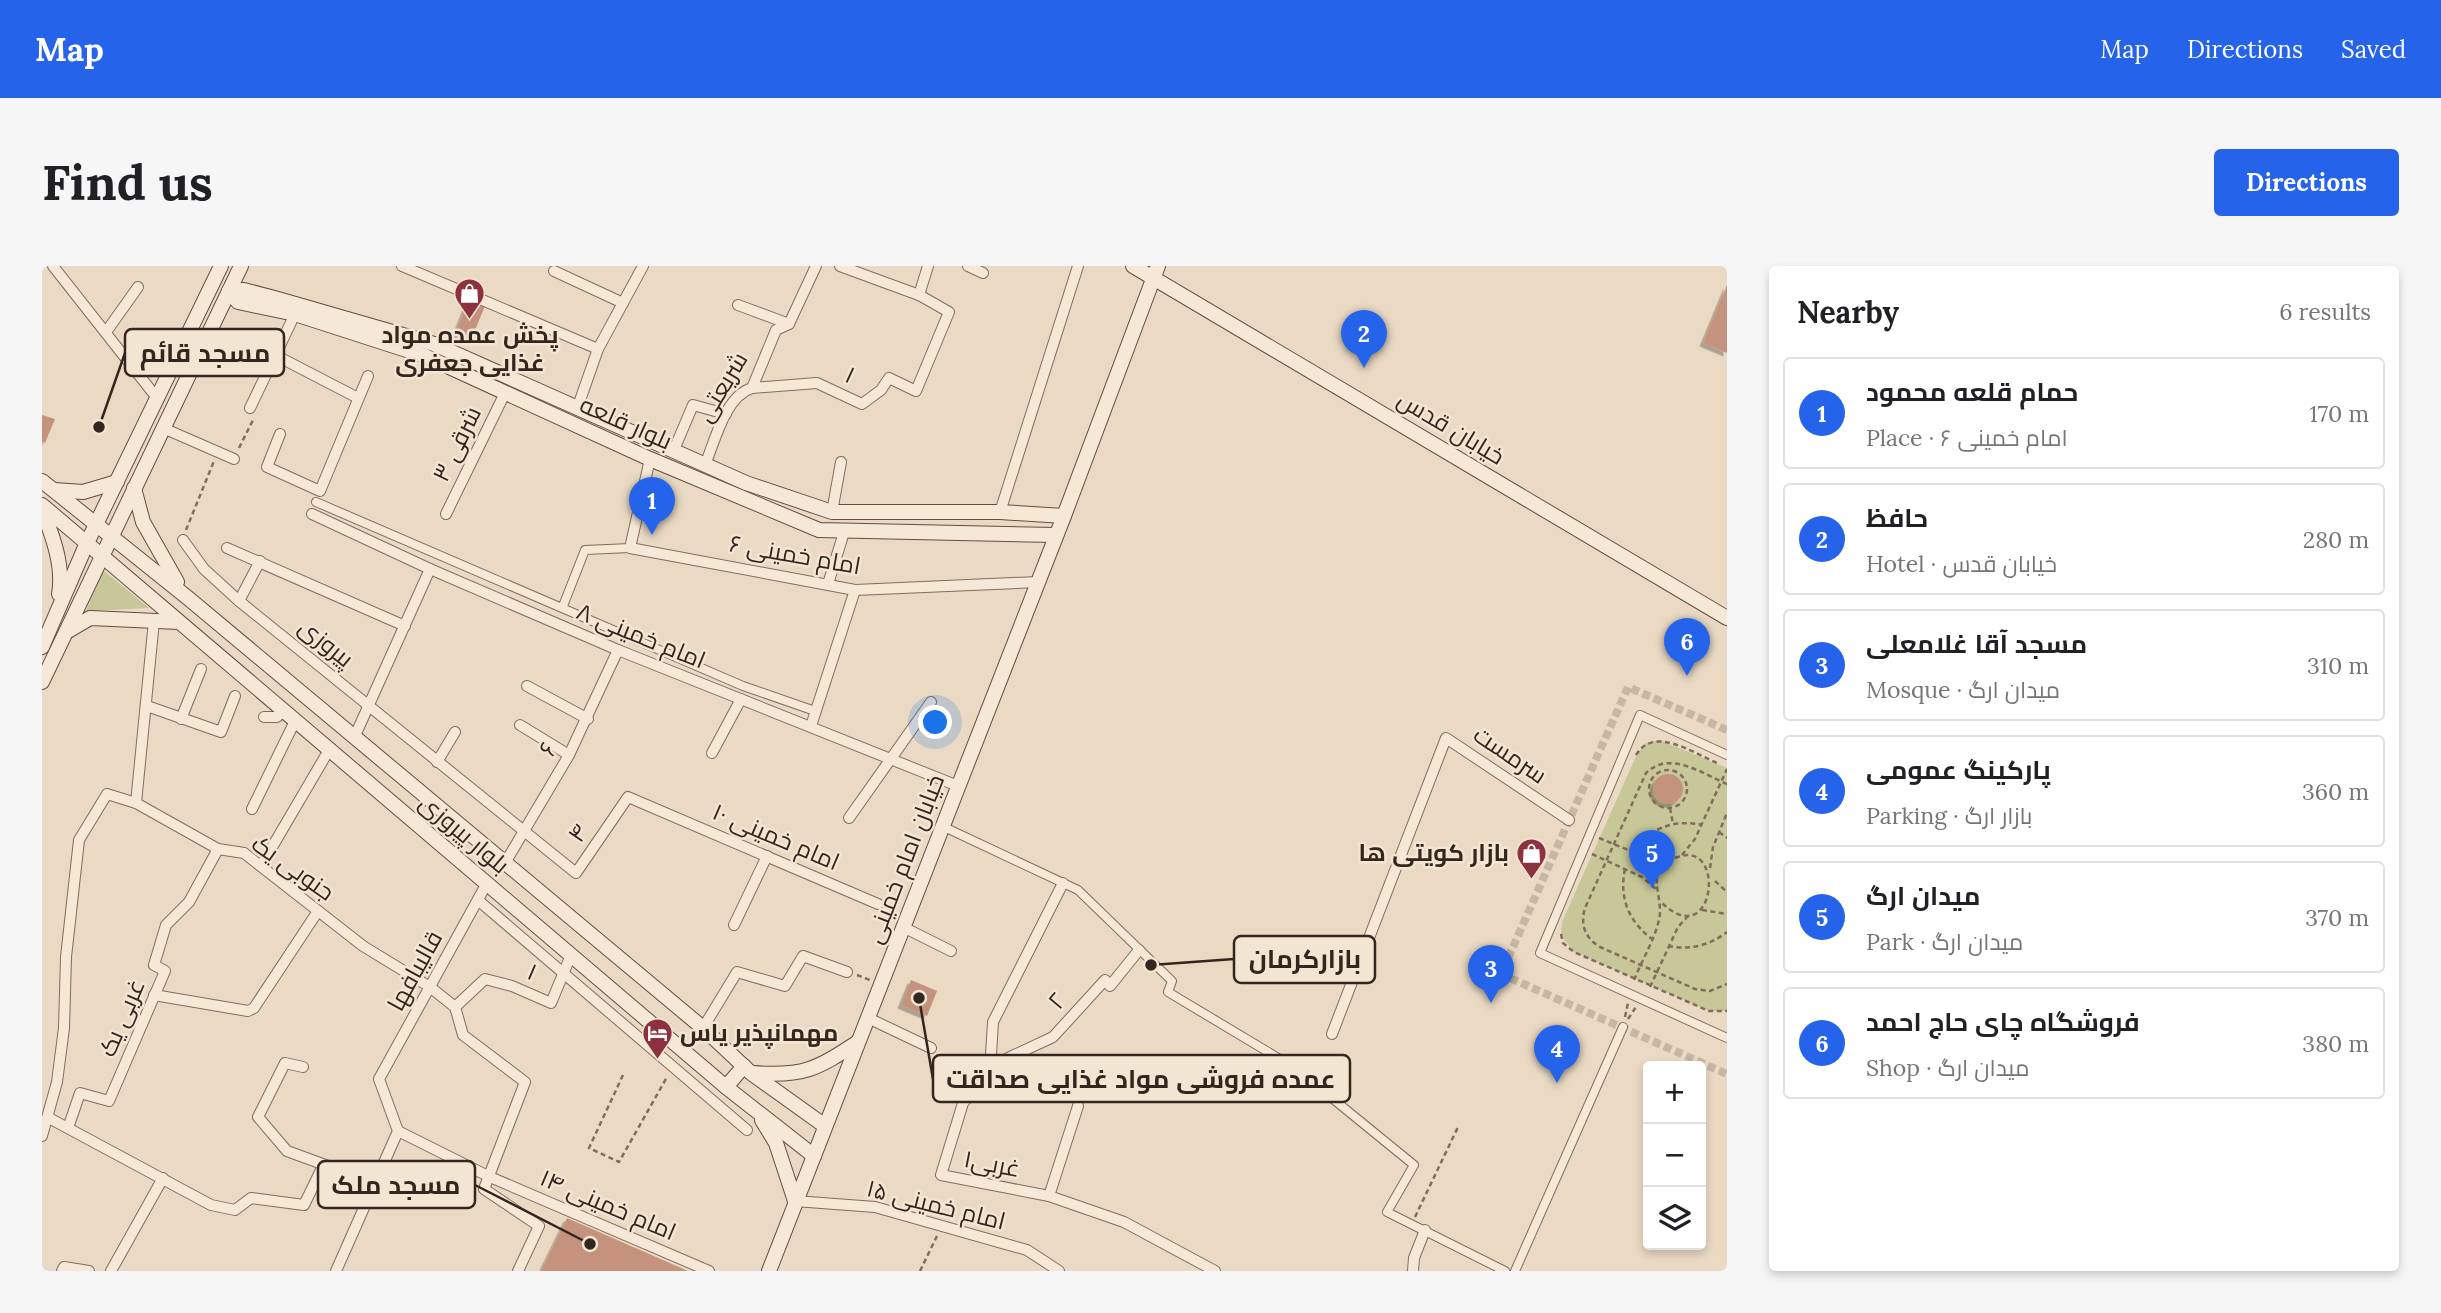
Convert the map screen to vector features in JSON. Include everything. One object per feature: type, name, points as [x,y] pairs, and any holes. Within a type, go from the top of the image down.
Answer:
[{"type":"main road","points":[[42,647],[86,545],[221,266]]},
{"type":"main road","points":[[42,682],[241,266]]},
{"type":"main road","name":"خیابان قدس","points":[[1133,266],[1155,272],[1727,618]]},
{"type":"main road","name":"خیابان امام خمینی","points":[[769,1271],[1064,516],[1155,272]]},
{"type":"main road","name":"بلوار قلعه","points":[[229,291],[244,290],[435,344],[746,484],[832,512],[1000,512],[1064,516]]},
{"type":"main road","name":"بلوار قلعه","points":[[229,291],[238,302],[295,314],[425,356],[650,459],[819,530],[1056,535]]},
{"type":"main road","points":[[47,485],[83,492],[117,482]]},
{"type":"main road","name":"بلوار پیروزی","points":[[47,485],[188,598],[703,1028],[748,1069],[825,1126]]},
{"type":"main road","points":[[134,488],[143,522],[161,558],[188,598]]},
{"type":"main road","points":[[42,506],[54,539],[62,579],[55,621]]},
{"type":"main road","name":"بلوار پیروزی","points":[[42,506],[726,1087],[814,1156]]},
{"type":"main road","points":[[68,631],[90,618],[182,625],[199,608]]},
{"type":"main road","points":[[726,1087],[748,1069],[800,1072],[825,1063],[858,1042]]},
{"type":"main road","points":[[755,1110],[770,1130],[795,1201]]},
{"type":"street","points":[[53,266],[157,398]]},
{"type":"street","points":[[401,266],[598,349]]},
{"type":"street","points":[[577,409],[598,349],[643,266]]},
{"type":"street","points":[[738,305],[789,324],[816,266]]},
{"type":"street","points":[[840,266],[919,295],[928,266]]},
{"type":"street","points":[[968,266],[983,273]]},
{"type":"street","points":[[1000,512],[1078,266]]},
{"type":"street","points":[[554,271],[623,303]]},
{"type":"street","points":[[106,332],[138,287]]},
{"type":"street","name":"۱","points":[[752,388],[817,383],[862,404],[881,390],[889,378],[916,391],[948,312],[919,295]]},
{"type":"street","points":[[250,408],[295,314]]},
{"type":"street","name":"شریعتی","points":[[705,465],[726,414],[742,391],[752,388],[776,330],[789,324]]},
{"type":"street","points":[[275,355],[358,398]]},
{"type":"street","points":[[318,497],[368,376]]},
{"type":"street","name":"۳ شرقی","points":[[446,514],[505,393]]},
{"type":"street","points":[[673,452],[694,405],[726,414]]},
{"type":"street","points":[[163,428],[234,459]]},
{"type":"street","points":[[280,434],[267,467],[318,497],[743,686],[816,711]]},
{"type":"street","points":[[563,606],[585,550],[630,548],[650,459]]},
{"type":"street","points":[[832,512],[841,462]]},
{"type":"street","name":"امام خمینی ۸","points":[[312,514],[430,569],[618,650],[958,786]]},
{"type":"street","points":[[828,584],[845,529]]},
{"type":"street","name":"پیروزی","points":[[183,540],[204,569],[239,601],[524,832]]},
{"type":"street","points":[[227,548],[405,626]]},
{"type":"street","name":"امام خمینی ۶","points":[[630,548],[855,590],[1038,582]]},
{"type":"street","points":[[239,601],[260,561]]},
{"type":"street","points":[[354,738],[430,569]]},
{"type":"street","points":[[811,726],[855,590]]},
{"type":"street","points":[[136,803],[148,706],[154,621]]},
{"type":"street","name":"۶","points":[[505,863],[569,755],[618,650]]},
{"type":"street","points":[[181,719],[201,669]]},
{"type":"street","points":[[527,686],[587,719]]},
{"type":"street","points":[[148,706],[220,732],[235,696]]},
{"type":"street","points":[[712,753],[741,699]]},
{"type":"street","points":[[849,818],[930,702]]},
{"type":"street","points":[[264,717],[277,717],[283,710]]},
{"type":"street","points":[[1727,755],[1640,715],[1540,953],[1727,1038]]},
{"type":"street","points":[[253,808],[295,721]]},
{"type":"street","points":[[520,725],[569,755]]},
{"type":"street","points":[[437,762],[455,732]]},
{"type":"street","name":"سرمست","points":[[1332,1034],[1446,738],[1569,820]]},
{"type":"street","points":[[261,866],[330,750]]},
{"type":"street","name":"جنوبی یک","points":[[49,1118],[64,1028],[66,957],[79,839],[107,794],[136,803],[218,849],[244,853],[363,946],[430,987],[455,1007]]},
{"type":"street","name":"۴","points":[[524,832],[576,873],[628,797]]},
{"type":"street","name":"امام خمینی ۱۰","points":[[628,797],[878,904]]},
{"type":"street","points":[[942,826],[1079,890],[1172,981],[1168,992],[1295,1068],[1414,1165],[1387,1212],[1505,1271]]},
{"type":"street","name":"غربی یک","points":[[68,1128],[80,1093],[109,1101],[165,971],[154,965],[166,925],[189,902],[218,849]]},
{"type":"street","points":[[734,925],[767,856]]},
{"type":"street","name":"قالیبافها","points":[[398,1132],[379,1079],[487,883]]},
{"type":"street","points":[[990,1071],[993,1022],[1063,883]]},
{"type":"street","points":[[479,901],[747,1130]]},
{"type":"street","points":[[154,995],[248,1011],[254,1008],[318,911]]},
{"type":"street","points":[[904,928],[951,951]]},
{"type":"street","name":"۲","points":[[990,1071],[1008,1058],[1053,1037],[1105,980],[1110,986],[1139,950]]},
{"type":"street","name":"۱","points":[[455,1007],[485,979],[512,986],[551,1003],[571,955]]},
{"type":"street","points":[[703,1028],[737,972],[785,986],[803,956],[847,972]]},
{"type":"street","points":[[455,1007],[463,1035],[525,1082],[484,1189],[539,1226],[518,1271]]},
{"type":"street","points":[[868,1018],[931,1048]]},
{"type":"street","points":[[1515,1271],[1623,1027]]},
{"type":"street","points":[[303,1067],[285,1063],[258,1117],[287,1151],[377,1184]]},
{"type":"street","name":"غربی۱","points":[[990,1071],[963,1103],[940,1175],[1049,1196],[1124,1222],[1208,1270]]},
{"type":"street","points":[[1049,1196],[1078,1106]]},
{"type":"street","points":[[42,1136],[49,1118],[211,1205],[235,1210],[251,1198],[304,1205],[323,1166]]},
{"type":"street","points":[[336,1271],[398,1132]]},
{"type":"street","name":"امام خمینی ۱۴","points":[[398,1132],[490,1177],[709,1271]]},
{"type":"street","points":[[111,1271],[163,1178]]},
{"type":"street","name":"امام خمینی ۱۵","points":[[795,1201],[875,1207],[1027,1250],[1059,1271]]},
{"type":"street","points":[[1413,1271],[1425,1230]]},
{"type":"street","points":[[63,1269],[89,1271]]},
{"type":"path","points":[[234,459],[257,411],[250,408]]},
{"type":"path","points":[[183,540],[218,451]]},
{"type":"path","points":[[1631,766],[1641,748],[1660,740],[1727,768],[1702,825],[1682,856]]},
{"type":"path","points":[[1727,784],[1681,764],[1658,764],[1642,780],[1585,908],[1584,931],[1593,943],[1703,991],[1718,989],[1727,984]]},
{"type":"path","points":[[1677,773],[1681,764]]},
{"type":"path","points":[[1661,771],[1677,773],[1685,781],[1686,793],[1681,803],[1670,808],[1655,803],[1650,794],[1650,783],[1661,771]]},
{"type":"path","points":[[1642,780],[1650,783]]},
{"type":"path","points":[[1670,808],[1673,824]]},
{"type":"path","points":[[1702,910],[1714,892],[1715,881],[1710,868],[1727,813]]},
{"type":"path","points":[[1632,852],[1650,834],[1673,824],[1702,825]]},
{"type":"path","points":[[1719,832],[1727,838]]},
{"type":"path","points":[[1656,889],[1625,869],[1592,854],[1599,838],[1650,859],[1668,861],[1692,856],[1710,868]]},
{"type":"path","points":[[1668,861],[1656,878],[1656,889],[1661,902],[1669,910],[1689,915]]},
{"type":"path","points":[[1625,869],[1622,886],[1625,904],[1638,927],[1652,939]]},
{"type":"path","points":[[1715,881],[1727,892]]},
{"type":"path","points":[[1633,985],[1660,919],[1661,902]]},
{"type":"path","points":[[1623,1027],[1651,986],[1678,927],[1689,915],[1702,910],[1727,914]]},
{"type":"path","points":[[1560,929],[1568,948],[1709,1011],[1727,1012]]},
{"type":"path","points":[[1668,946],[1695,947],[1712,942],[1727,932]]},
{"type":"path","points":[[847,972],[881,984]]},
{"type":"path","points":[[1623,1027],[1629,999]]},
{"type":"path","points":[[623,1075],[589,1148],[619,1162],[673,1065]]},
{"type":"path","points":[[1412,1224],[1460,1125]]},
{"type":"path","points":[[920,1271],[941,1227]]},
{"type":"green space","points":[[103,570],[149,608],[86,611]]},
{"type":"green space","points":[[1660,740],[1727,768],[1727,1011],[1709,1011],[1574,952],[1561,936],[1562,922],[1637,754],[1646,743]]},
{"type":"building","points":[[1727,285],[1727,353],[1703,343]]},
{"type":"building","name":"پخش عمده مواد غذایی جعفری","points":[[469,299],[485,306],[470,342],[455,334]]},
{"type":"building","points":[[42,415],[55,419],[45,443],[42,441]]},
{"type":"building","points":[[1668,774],[1674,775],[1682,783],[1682,795],[1674,803],[1668,804],[1662,803],[1654,795],[1653,789],[1654,783],[1662,775]]},
{"type":"building","points":[[911,980],[937,991],[927,1016],[901,1005]]},
{"type":"building","points":[[567,1218],[688,1271],[541,1271]]},
{"type":"tunnel","points":[[1727,730],[1628,687],[1501,974],[1727,1074]]},
{"type":"place","name":"پخش عمده مواد غذایی جعفری","points":[[470,320]]},
{"type":"place","name":"حافظ","points":[[1364,368]]},
{"type":"place","name":"مسجد قائم","points":[[99,427]]},
{"type":"place","name":"حمام قلعه محمود","points":[[652,535]]},
{"type":"place","name":"فروشگاه چای حاج احمد","points":[[1687,676]]},
{"type":"place","name":"بازار کویتی ها","points":[[1532,880]]},
{"type":"place","name":"میدان ارگ","points":[[1652,888]]},
{"type":"place","name":"بازارکرمان","points":[[1151,965]]},
{"type":"place","name":"عمده فروشی مواد غذایی صداقت","points":[[919,998]]},
{"type":"place","name":"مسجد آقا غلامعلی","points":[[1491,1003]]},
{"type":"place","name":"مهمانپذیر یاس","points":[[657,1060]]},
{"type":"place","name":"پارکینگ عمومی","points":[[1557,1083]]},
{"type":"place","name":"مسجد ملک","points":[[590,1244]]}]
